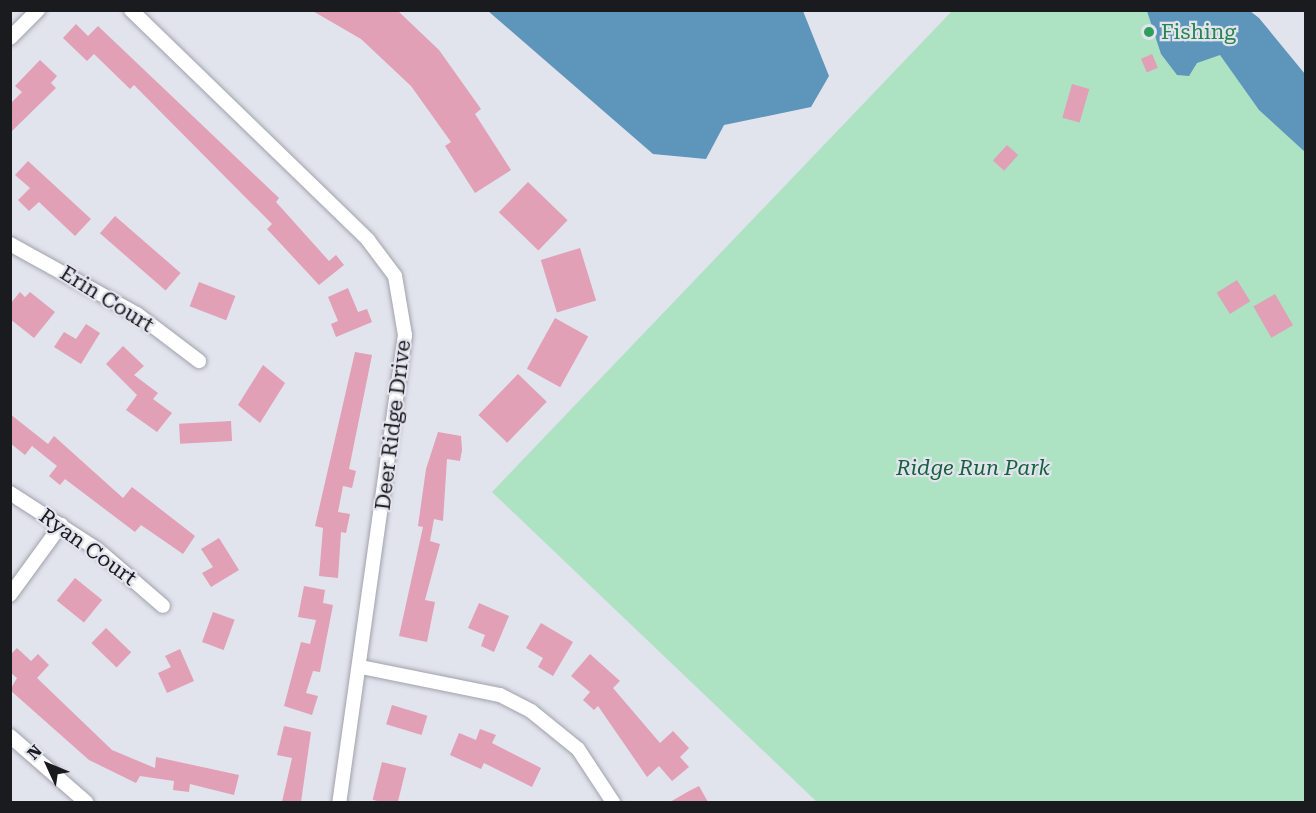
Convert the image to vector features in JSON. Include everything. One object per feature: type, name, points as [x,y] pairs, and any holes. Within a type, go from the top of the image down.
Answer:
[{"type":"street","points":[[10,38],[38,10]]},
{"type":"street","name":"Deer Ridge Drive","points":[[131,10],[368,240],[395,276],[405,335],[361,667],[339,802]]},
{"type":"street","name":"Erin Court","points":[[10,244],[137,314],[199,361]]},
{"type":"street","name":"Ryan Court","points":[[10,493],[61,525],[163,606]]},
{"type":"street","points":[[10,595],[61,525]]},
{"type":"street","points":[[361,667],[500,695],[531,711],[578,748],[613,802]]},
{"type":"street","points":[[10,736],[86,802]]},
{"type":"green space","name":"Ridge Run Park","points":[[952,11],[1216,11],[1305,92],[1305,802],[817,802],[492,492]]},
{"type":"water","points":[[488,11],[803,11],[829,76],[811,107],[724,125],[706,159],[653,154]]},
{"type":"water","points":[[1147,11],[1250,11],[1259,18],[1305,74],[1305,152],[1259,110],[1220,55],[1197,63],[1189,76],[1177,75],[1161,54]]},
{"type":"building","points":[[311,10],[397,10],[439,50],[481,109],[475,114],[511,170],[475,193],[445,146],[451,142],[411,86],[361,39]]},
{"type":"building","points":[[76,24],[88,36],[98,26],[279,198],[276,202],[329,261],[336,255],[344,265],[319,285],[267,229],[272,224],[134,85],[130,89],[94,54],[87,61],[63,38]]},
{"type":"building","points":[[1152,54],[1158,68],[1147,72],[1141,59]]},
{"type":"building","points":[[40,60],[57,76],[51,83],[56,88],[10,133],[10,104],[22,92],[15,86]]},
{"type":"building","points":[[1072,84],[1089,89],[1080,123],[1062,118]]},
{"type":"building","points":[[1007,145],[1018,155],[1004,171],[993,161]]},
{"type":"building","points":[[28,161],[91,219],[75,236],[39,202],[29,211],[18,200],[30,188],[15,175]]},
{"type":"building","points":[[528,182],[568,220],[538,250],[499,212]]},
{"type":"building","points":[[115,216],[181,273],[166,290],[100,233]]},
{"type":"building","points":[[580,248],[596,301],[557,313],[541,260]]},
{"type":"building","points":[[1237,280],[1250,301],[1230,314],[1217,293]]},
{"type":"building","points":[[199,282],[235,296],[226,320],[190,306]]},
{"type":"building","points":[[348,288],[358,312],[367,309],[372,322],[336,337],[331,324],[338,321],[328,297]]},
{"type":"building","points":[[20,292],[25,297],[30,292],[55,312],[34,338],[10,319],[10,304]]},
{"type":"building","points":[[1275,294],[1293,325],[1271,338],[1253,306]]},
{"type":"building","points":[[555,318],[588,336],[560,387],[527,369]]},
{"type":"building","points":[[86,324],[100,333],[81,364],[54,347],[64,332],[76,339]]},
{"type":"building","points":[[123,346],[144,366],[134,375],[158,393],[153,399],[172,413],[157,432],[126,410],[137,395],[106,364]]},
{"type":"building","points":[[355,352],[372,355],[349,469],[356,471],[352,488],[343,486],[338,512],[350,514],[346,533],[341,532],[338,578],[319,576],[323,528],[315,526]]},
{"type":"building","points":[[263,365],[285,383],[260,423],[238,405]]},
{"type":"building","points":[[518,374],[547,402],[507,443],[478,415]]},
{"type":"building","points":[[10,414],[48,444],[54,436],[123,498],[132,487],[195,536],[183,554],[141,525],[135,532],[65,479],[60,485],[49,476],[57,466],[32,446],[25,455],[10,443]]},
{"type":"building","points":[[231,421],[232,441],[180,444],[179,424]]},
{"type":"building","points":[[438,432],[461,436],[462,450],[460,461],[447,459],[443,521],[434,519],[430,541],[440,544],[425,600],[435,602],[427,642],[399,636],[423,527],[418,526],[426,469]]},
{"type":"building","points":[[219,538],[239,570],[211,587],[202,573],[213,567],[201,549]]},
{"type":"building","points":[[75,578],[102,600],[84,623],[57,601]]},
{"type":"building","points":[[304,586],[325,590],[323,603],[333,605],[320,672],[313,671],[306,693],[318,696],[312,715],[284,706],[301,642],[310,644],[316,620],[298,617]]},
{"type":"building","points":[[479,603],[509,616],[494,652],[481,646],[485,635],[468,628]]},
{"type":"building","points":[[213,612],[235,620],[224,650],[202,642]]},
{"type":"building","points":[[541,623],[573,642],[553,676],[538,667],[543,658],[526,648]]},
{"type":"building","points":[[106,628],[131,652],[117,667],[91,643]]},
{"type":"building","points":[[17,648],[31,661],[38,654],[49,665],[37,678],[112,750],[155,768],[156,757],[239,775],[234,795],[190,784],[189,792],[173,790],[174,781],[140,776],[136,783],[89,760],[10,690],[17,678],[10,672],[10,655]]},
{"type":"building","points":[[180,649],[194,681],[167,693],[158,673],[171,667],[165,656]]},
{"type":"building","points":[[590,654],[620,681],[613,688],[660,743],[673,731],[689,748],[680,757],[689,767],[672,781],[659,766],[647,777],[598,706],[594,710],[583,700],[590,692],[571,676]]},
{"type":"building","points":[[392,705],[427,716],[422,735],[386,724]]},
{"type":"building","points":[[284,726],[311,732],[301,802],[282,802],[292,758],[277,755]]},
{"type":"building","points":[[480,729],[496,735],[492,743],[541,768],[532,787],[484,763],[481,769],[450,755],[459,733],[476,740]]},
{"type":"building","points":[[382,762],[406,768],[398,802],[373,800]]},
{"type":"building","points":[[699,786],[708,802],[670,802],[689,791]]},
{"type":"place","name":"Fishing","points":[[1149,32]]}]
